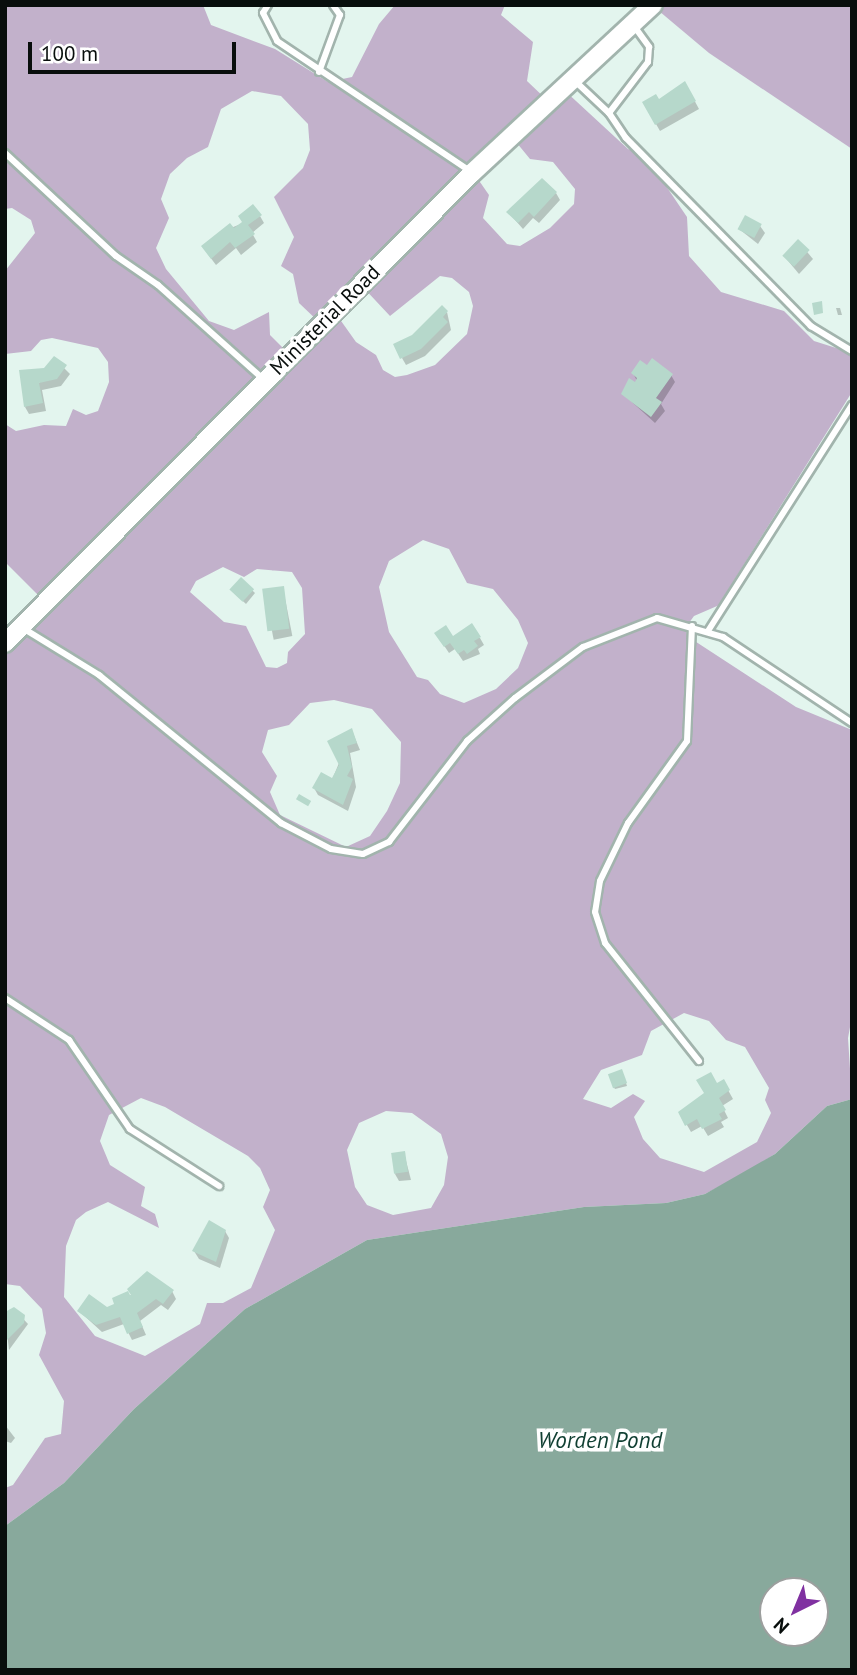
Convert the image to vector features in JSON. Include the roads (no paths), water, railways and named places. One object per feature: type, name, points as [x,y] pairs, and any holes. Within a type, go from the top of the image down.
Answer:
[{"type":"main road","name":"Ministerial Road","points":[[5,643],[472,173],[653,5]]},
{"type":"lane","points":[[268,5],[263,13],[277,41],[319,72],[472,173]]},
{"type":"lane","points":[[319,72],[340,15],[333,5]]},
{"type":"lane","points":[[609,113],[642,76],[648,62],[649,47],[633,24]]},
{"type":"lane","points":[[573,79],[609,113],[626,138],[811,326],[852,351]]},
{"type":"lane","points":[[5,153],[116,256],[158,285],[264,380]]},
{"type":"lane","points":[[708,631],[852,405]]},
{"type":"lane","points":[[21,627],[99,675],[281,822],[331,849],[363,854],[389,842],[467,741],[514,698],[583,647],[657,618],[708,631],[852,723]]},
{"type":"lane","points":[[692,625],[687,741],[628,822],[600,881],[595,912],[605,943],[699,1061]]},
{"type":"lane","points":[[5,998],[69,1040],[130,1129],[219,1186]]},
{"type":"water","name":"Worden Pond","points":[[852,1099],[852,1670],[5,1670],[5,1526],[64,1483],[134,1409],[245,1309],[367,1240],[584,1207],[666,1203],[705,1194],[775,1154],[827,1106]]}]
